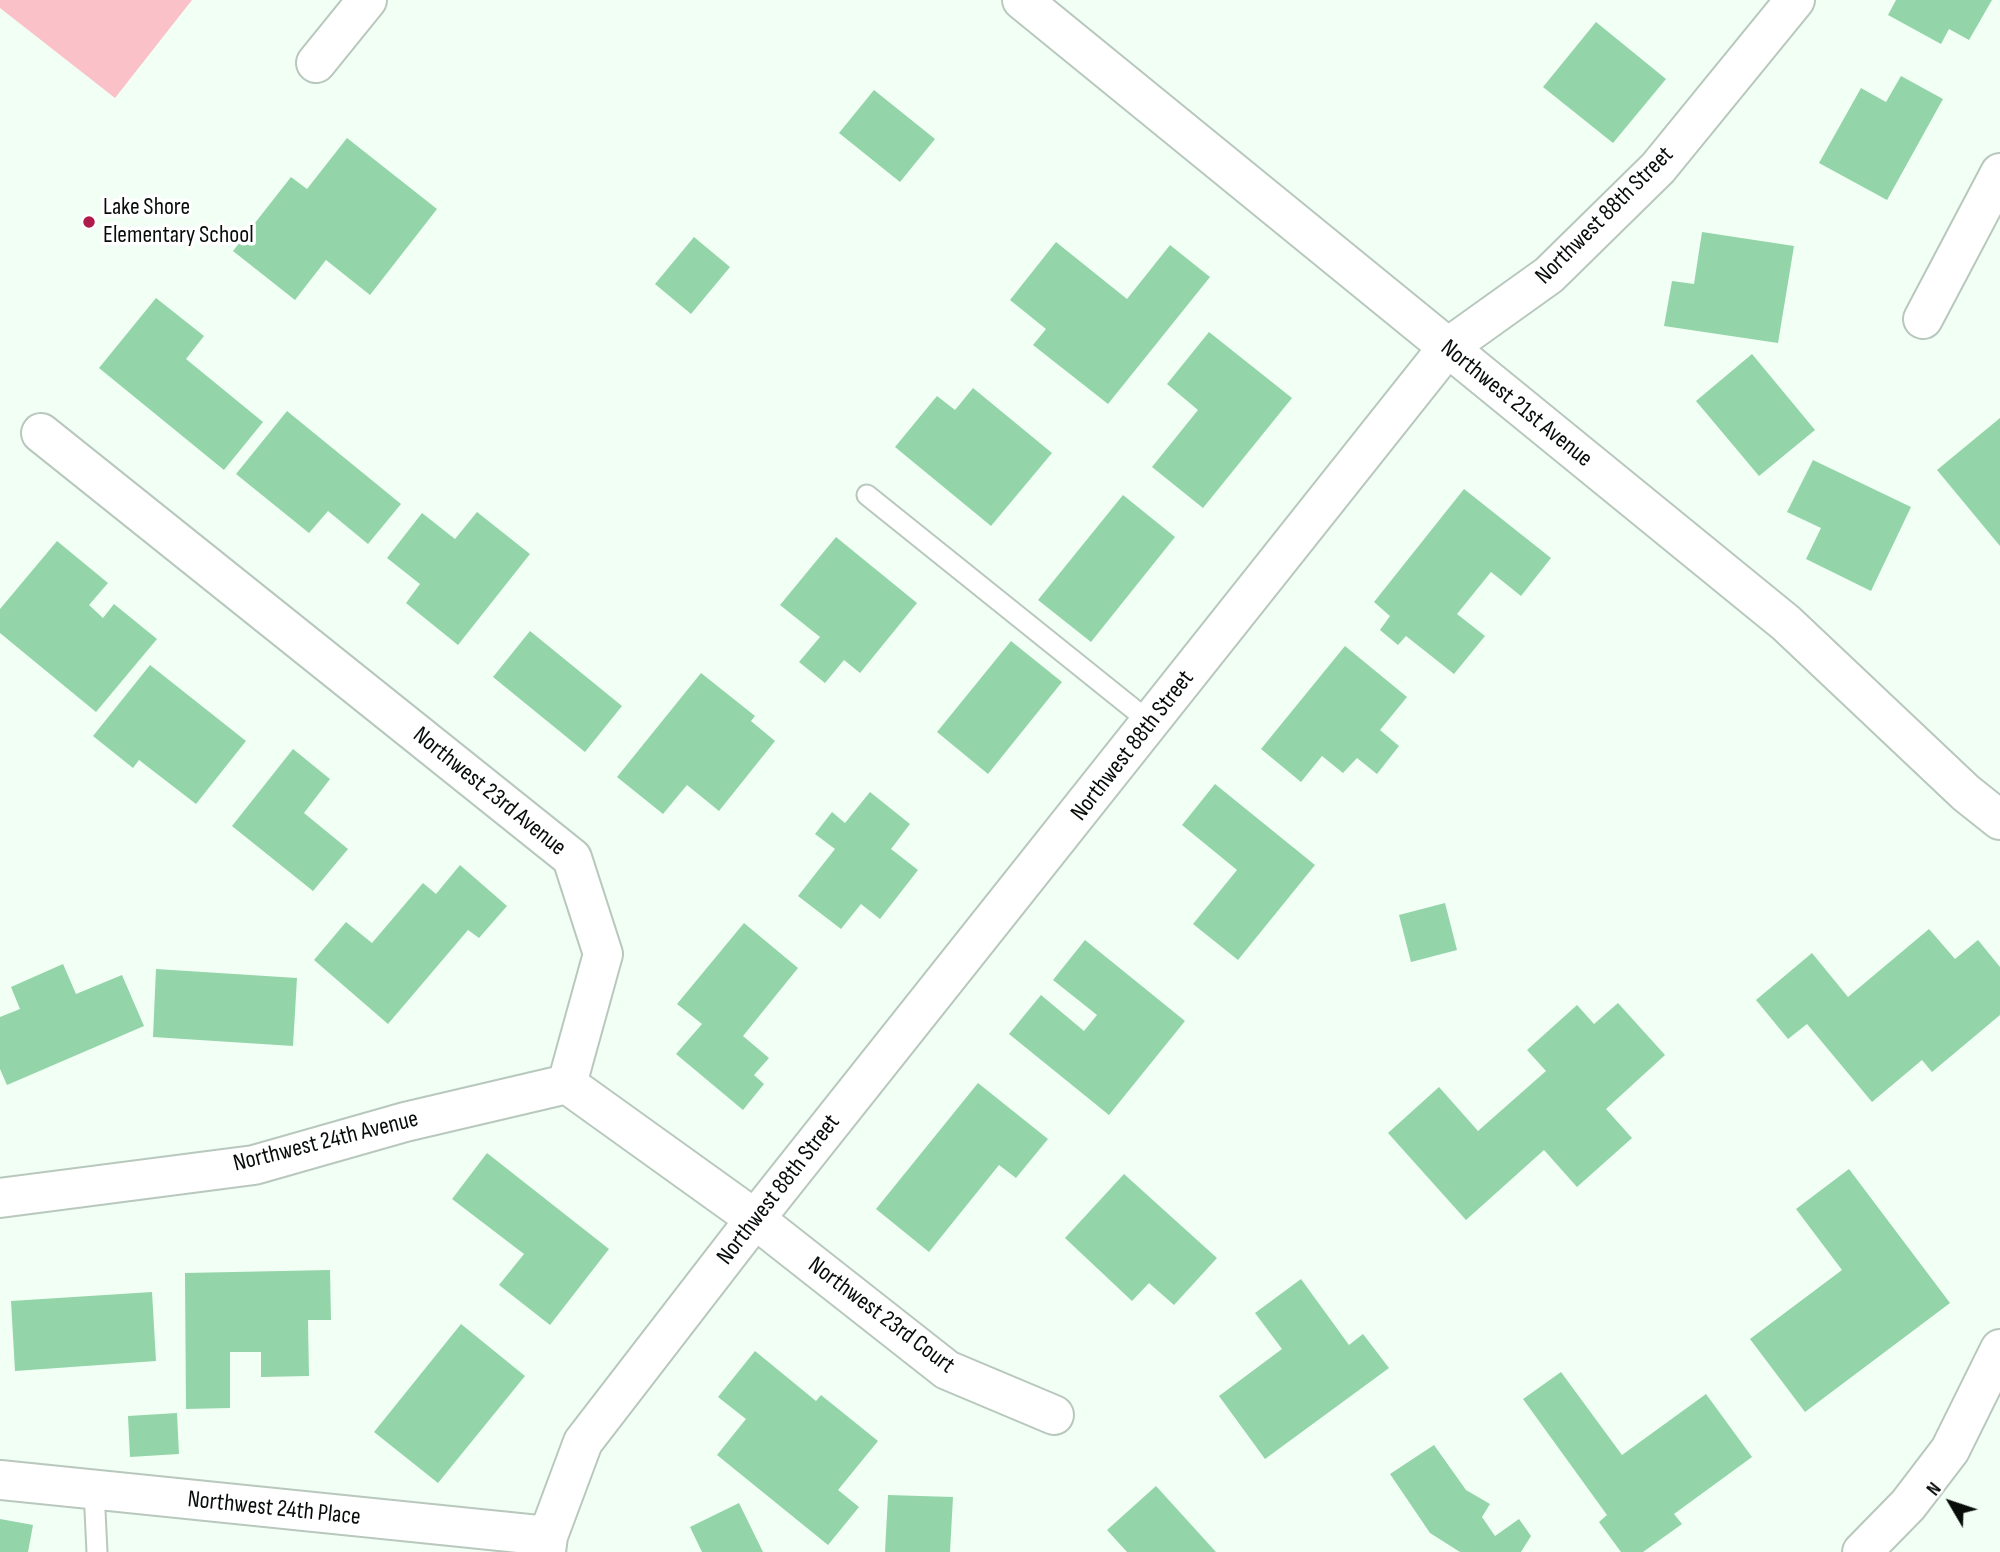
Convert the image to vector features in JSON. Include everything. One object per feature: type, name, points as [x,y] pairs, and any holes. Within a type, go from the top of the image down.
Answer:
[{"type":"street","points":[[316,63],[367,0]]},
{"type":"street","name":"Northwest 21st Avenue","points":[[1022,0],[1786,623],[1966,793],[2000,820]]},
{"type":"street","name":"Northwest 88th Street","points":[[547,1544],[583,1442],[755,1219],[1447,348],[1549,275],[1648,178],[1796,0]]},
{"type":"street","points":[[1923,319],[2000,173]]},
{"type":"street","name":"Northwest 23rd Avenue","points":[[41,433],[572,858],[603,954],[567,1084]]},
{"type":"street","points":[[567,1084],[755,1219]]},
{"type":"street","name":"Northwest 24th Avenue","points":[[0,1198],[254,1165],[405,1122],[567,1084]]},
{"type":"street","name":"Northwest 23rd Court","points":[[755,1219],[947,1370],[1054,1415]]},
{"type":"street","points":[[1862,1552],[1908,1505],[1950,1450],[2000,1349]]},
{"type":"street","name":"Northwest 24th Place","points":[[0,1480],[547,1544]]},
{"type":"lane","points":[[867,495],[1151,723]]},
{"type":"lane","points":[[94,1490],[97,1552]]},
{"type":"shaded area","points":[[0,0],[192,0],[115,98],[0,8]]},
{"type":"building","points":[[1896,0],[1992,0],[1969,40],[1949,29],[1941,44],[1888,15]]},
{"type":"building","points":[[1596,22],[1666,79],[1613,143],[1543,87]]},
{"type":"building","points":[[1901,76],[1943,99],[1887,200],[1819,163],[1861,88],[1886,102]]},
{"type":"building","points":[[874,90],[935,139],[900,182],[839,133]]},
{"type":"building","points":[[347,138],[437,209],[370,295],[326,260],[295,300],[233,251],[291,177],[307,189]]},
{"type":"building","points":[[1702,232],[1794,246],[1778,343],[1664,326],[1672,281],[1694,284]]},
{"type":"building","points":[[694,237],[730,267],[691,314],[655,284]]},
{"type":"building","points":[[1056,242],[1127,299],[1170,245],[1210,277],[1108,404],[1033,345],[1046,329],[1010,300]]},
{"type":"building","points":[[156,298],[204,336],[186,359],[263,422],[224,470],[99,368]]},
{"type":"building","points":[[1209,332],[1292,398],[1203,508],[1152,467],[1198,410],[1167,384]]},
{"type":"building","points":[[1752,354],[1815,430],[1759,476],[1696,401]]},
{"type":"building","points":[[973,388],[1052,453],[991,526],[895,447],[937,396],[955,410]]},
{"type":"building","points":[[287,411],[401,504],[368,544],[328,511],[309,533],[236,474]]},
{"type":"building","points":[[2000,418],[2000,546],[1937,470]]},
{"type":"building","points":[[1813,460],[1911,507],[1871,591],[1806,559],[1821,528],[1787,512]]},
{"type":"building","points":[[1464,489],[1551,558],[1521,596],[1491,572],[1457,614],[1485,636],[1454,674],[1406,636],[1398,645],[1380,630],[1390,616],[1374,602]]},
{"type":"building","points":[[1123,495],[1175,537],[1091,642],[1038,600]]},
{"type":"building","points":[[477,512],[530,554],[458,645],[406,603],[420,584],[387,558],[422,513],[455,539]]},
{"type":"building","points":[[836,537],[917,603],[860,673],[844,660],[825,683],[799,662],[820,637],[780,605]]},
{"type":"building","points":[[57,541],[108,583],[89,605],[103,618],[114,604],[157,639],[96,712],[0,633],[0,609]]},
{"type":"building","points":[[530,631],[622,706],[585,752],[493,677]]},
{"type":"building","points":[[1011,641],[1062,682],[988,774],[937,732]]},
{"type":"building","points":[[1345,646],[1407,697],[1380,730],[1399,746],[1377,774],[1357,758],[1343,773],[1322,756],[1301,782],[1261,749]]},
{"type":"building","points":[[150,665],[246,741],[196,804],[139,760],[133,768],[93,736]]},
{"type":"building","points":[[701,673],[755,716],[751,721],[775,741],[719,811],[687,785],[663,814],[617,777]]},
{"type":"building","points":[[293,749],[330,779],[304,813],[348,849],[313,891],[232,826]]},
{"type":"building","points":[[1215,784],[1315,865],[1238,960],[1193,924],[1237,870],[1182,825]]},
{"type":"building","points":[[870,792],[910,824],[891,849],[918,870],[880,919],[861,904],[841,929],[798,896],[835,849],[815,834],[832,812],[845,823]]},
{"type":"building","points":[[460,865],[507,906],[479,938],[468,930],[388,1024],[314,960],[346,922],[372,943],[423,883],[436,894]]},
{"type":"building","points":[[1445,903],[1457,950],[1411,962],[1399,915]]},
{"type":"building","points":[[744,923],[798,968],[743,1036],[769,1058],[754,1075],[764,1084],[743,1110],[676,1054],[702,1024],[677,1004]]},
{"type":"building","points":[[1929,929],[1955,959],[1978,940],[2000,967],[2000,1015],[1932,1072],[1922,1060],[1872,1102],[1807,1024],[1788,1039],[1756,1000],[1812,953],[1848,997]]},
{"type":"building","points":[[1085,940],[1185,1021],[1109,1115],[1009,1034],[1041,995],[1084,1031],[1097,1015],[1053,980]]},
{"type":"building","points":[[63,964],[76,994],[122,975],[144,1026],[7,1085],[0,1069],[0,1017],[20,1009],[11,987]]},
{"type":"building","points":[[156,969],[297,978],[293,1046],[153,1037]]},
{"type":"building","points":[[1618,1003],[1665,1055],[1606,1109],[1632,1138],[1577,1187],[1544,1150],[1466,1220],[1388,1133],[1439,1087],[1478,1131],[1546,1071],[1527,1050],[1577,1005],[1594,1024]]},
{"type":"building","points":[[978,1083],[1048,1139],[1016,1178],[999,1165],[929,1252],[876,1209]]},
{"type":"building","points":[[487,1153],[609,1249],[550,1325],[499,1285],[524,1254],[452,1199]]},
{"type":"building","points":[[1849,1169],[1950,1303],[1805,1412],[1750,1339],[1842,1270],[1796,1209]]},
{"type":"building","points":[[1124,1174],[1217,1258],[1174,1305],[1149,1283],[1132,1301],[1065,1238]]},
{"type":"building","points":[[330,1270],[331,1320],[308,1320],[309,1376],[261,1377],[261,1352],[230,1352],[230,1408],[186,1409],[185,1273]]},
{"type":"building","points":[[1301,1279],[1349,1345],[1363,1334],[1389,1368],[1265,1459],[1219,1396],[1282,1349],[1255,1313]]},
{"type":"building","points":[[152,1292],[156,1361],[15,1371],[11,1301]]},
{"type":"building","points":[[461,1324],[525,1376],[438,1483],[374,1432]]},
{"type":"building","points":[[755,1351],[816,1401],[821,1395],[878,1441],[838,1490],[859,1507],[828,1545],[717,1455],[746,1419],[718,1397]]},
{"type":"building","points":[[1561,1372],[1622,1455],[1706,1394],[1752,1457],[1674,1514],[1682,1524],[1643,1552],[1621,1552],[1599,1522],[1607,1515],[1523,1399]]},
{"type":"building","points":[[177,1413],[179,1454],[130,1457],[128,1416]]},
{"type":"building","points":[[1434,1445],[1466,1490],[1490,1504],[1482,1517],[1495,1536],[1519,1519],[1531,1536],[1521,1552],[1460,1552],[1430,1533],[1390,1474]]},
{"type":"building","points":[[1156,1486],[1216,1552],[1127,1552],[1107,1530]]},
{"type":"building","points":[[888,1495],[953,1497],[950,1552],[885,1552]]},
{"type":"building","points":[[739,1503],[763,1552],[702,1552],[690,1527]]},
{"type":"building","points":[[0,1519],[33,1525],[28,1552],[0,1552]]},
{"type":"place","name":"Lake Shore Elementary School","points":[[89,222]]}]
